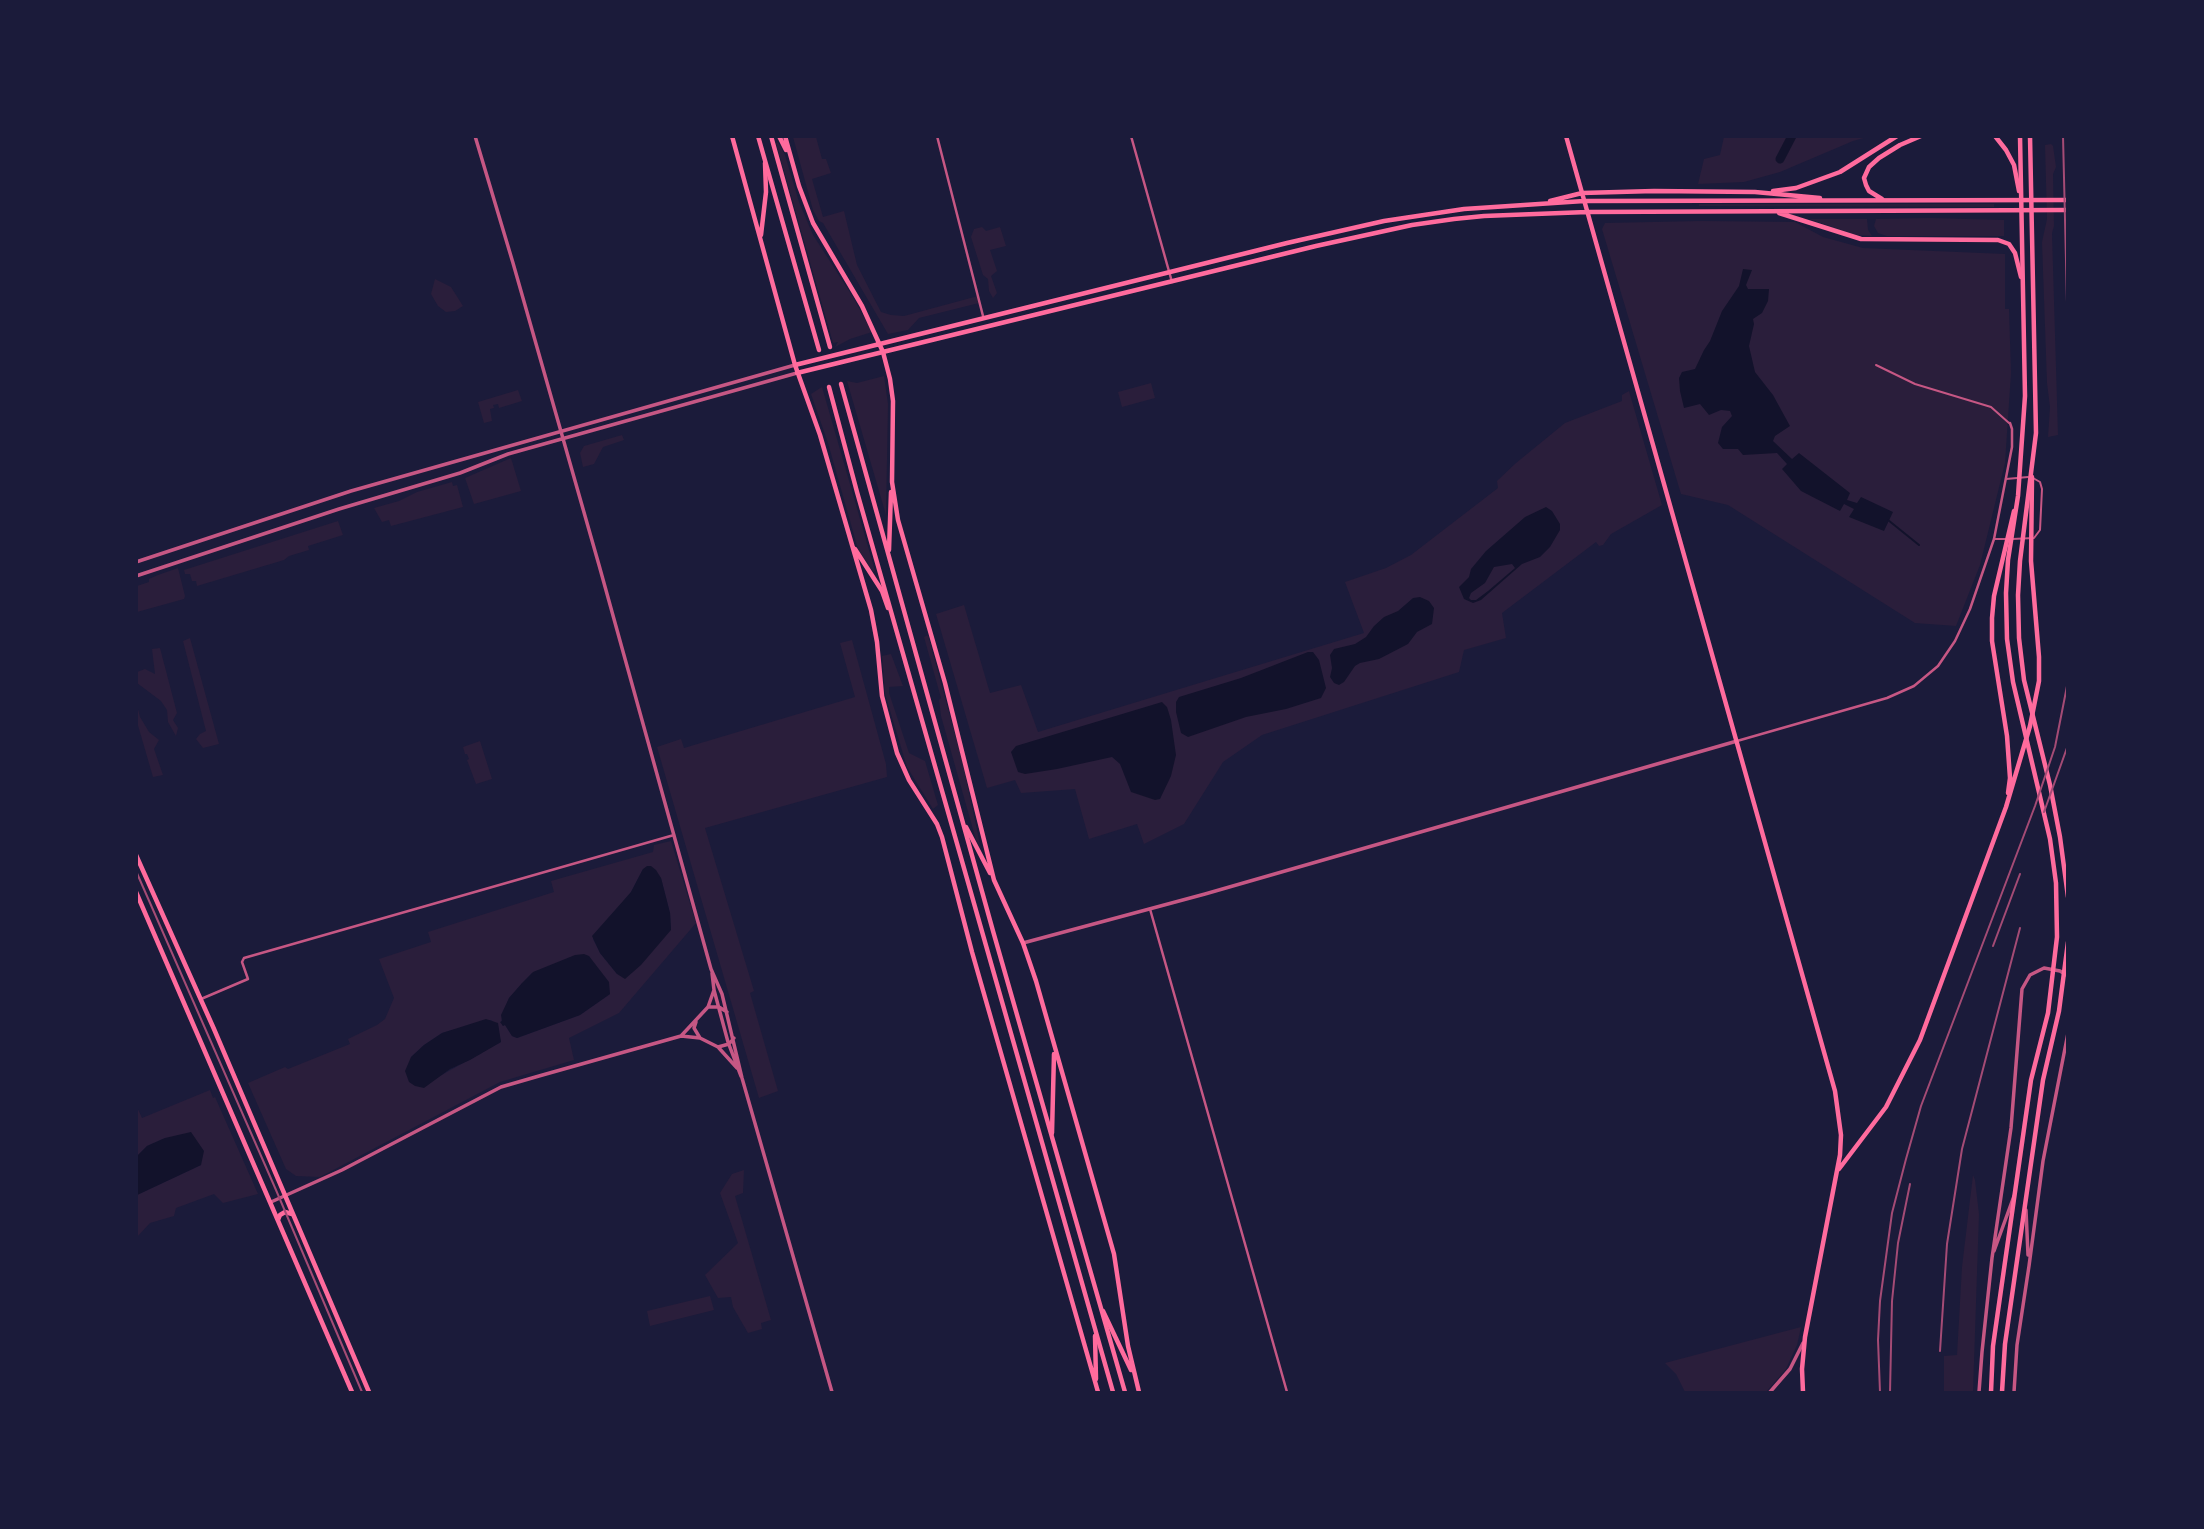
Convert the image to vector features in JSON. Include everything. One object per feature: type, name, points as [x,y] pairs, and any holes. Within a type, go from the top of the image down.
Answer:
[{"type":"main road","points":[[732,136],[797,373],[820,435],[871,610],[883,696],[897,753],[909,780],[942,836],[978,974],[1098,1392]]},
{"type":"main road","points":[[758,136],[819,350]]},
{"type":"main road","points":[[771,136],[830,347]]},
{"type":"main road","points":[[779,136],[791,160]]},
{"type":"main road","points":[[785,136],[813,223],[862,306],[880,343],[890,379],[893,401],[888,551]]},
{"type":"main road","points":[[1566,136],[1835,1091],[1840,1155],[1805,1337],[1803,1392]]},
{"type":"main road","points":[[1755,192],[1796,188],[1840,172],[1898,136]]},
{"type":"main road","points":[[1889,201],[1869,191],[1864,178],[1869,167],[1900,145],[1922,136]]},
{"type":"main road","points":[[1995,136],[2014,165],[2019,191]]},
{"type":"main road","points":[[1991,1392],[1993,1346],[2014,1194],[2031,1080],[2048,1013],[2057,937],[2056,883],[2039,789],[2013,682],[2007,639],[2008,559],[2018,496],[2025,396],[2020,136]]},
{"type":"main road","points":[[2030,136],[2036,433],[2020,561],[2019,638],[2024,680],[2060,837],[2067,897]]},
{"type":"main road","points":[[761,244],[766,192],[765,162]]},
{"type":"main road","points":[[1539,204],[1582,193],[1678,191],[1755,192],[1831,200]]},
{"type":"main road","points":[[795,365],[1384,221],[1464,209],[1584,201],[2067,200]]},
{"type":"main road","points":[[797,373],[1412,225],[1484,216],[1587,212],[2067,210]]},
{"type":"main road","points":[[1775,211],[1861,239],[1998,240],[2009,244],[2015,253],[2022,282]]},
{"type":"main road","points":[[841,384],[1125,1392]]},
{"type":"main road","points":[[830,387],[857,492],[1113,1392]]},
{"type":"main road","points":[[1836,1175],[1886,1107],[1920,1040],[2006,807],[2030,726],[2039,681],[2031,561],[2033,469]]},
{"type":"main road","points":[[892,482],[898,520],[944,682],[994,880]]},
{"type":"main road","points":[[2006,807],[2010,778],[1992,641],[1992,618],[2002,556],[2018,496]]},
{"type":"main road","points":[[850,539],[882,592],[897,629]]},
{"type":"main road","points":[[965,827],[994,880],[1023,943],[1036,981],[1114,1254],[1134,1377]]},
{"type":"main road","points":[[136,855],[369,1392]]},
{"type":"main road","points":[[136,892],[352,1392]]},
{"type":"main road","points":[[2002,1392],[2005,1344],[2043,1080],[2059,1011],[2067,943]]},
{"type":"main road","points":[[1052,1133],[1054,1046]]},
{"type":"main road","points":[[1841,1142],[1844,1147],[1855,1146]]},
{"type":"main road","points":[[1840,1155],[1855,1146]]},
{"type":"main road","points":[[277,1221],[285,1212],[293,1215]]},
{"type":"main road","points":[[1102,1310],[1139,1392]]},
{"type":"main road","points":[[1095,1331],[1098,1392]]},
{"type":"street","points":[[475,136],[561,431],[711,969],[722,994],[742,1078],[832,1392]]},
{"type":"street","points":[[937,136],[984,319]]},
{"type":"street","points":[[1131,136],[1172,282]]},
{"type":"street","points":[[1024,309],[1020,315],[1026,318]]},
{"type":"street","points":[[1000,315],[1005,318],[1002,324]]},
{"type":"street","points":[[136,562],[351,491],[795,365]]},
{"type":"street","points":[[136,576],[460,473],[508,454],[797,373]]},
{"type":"street","points":[[1023,943],[1887,698],[1914,686],[1938,666],[1955,642],[1979,587],[1994,539],[2006,479],[2012,447],[2010,423]]},
{"type":"street","points":[[200,999],[248,979],[242,962],[244,958],[674,835]]},
{"type":"street","points":[[1150,909],[1287,1392]]},
{"type":"street","points":[[1979,1392],[1992,1258],[2011,1128],[2021,989],[2030,975],[2044,968],[2060,971],[2067,976]]},
{"type":"street","points":[[711,969],[713,990],[742,1078]]},
{"type":"street","points":[[681,1036],[708,1007],[713,990]]},
{"type":"street","points":[[708,1007],[719,1007],[727,1012]]},
{"type":"street","points":[[696,1021],[694,1028],[700,1038]]},
{"type":"street","points":[[2014,1392],[2017,1345],[2043,1161],[2067,1033]]},
{"type":"street","points":[[270,1203],[342,1170],[500,1087],[681,1036],[700,1038],[718,1046],[737,1068]]},
{"type":"street","points":[[718,1046],[729,1044],[734,1038]]},
{"type":"street","points":[[1992,1258],[2014,1194]]},
{"type":"street","points":[[2027,1195],[2029,1266]]},
{"type":"street","points":[[1770,1392],[1790,1369],[1805,1337]]},
{"type":"lane","points":[[1876,365],[1915,383],[1991,407],[2010,423]]},
{"type":"lane","points":[[1994,539],[2034,538],[2040,530],[2040,482],[2029,477],[2006,479]]},
{"type":"shaded area","points":[[1724,136],[1867,137],[1780,172],[1744,182],[1698,184],[1704,159],[1720,155]]},
{"type":"shaded area","points":[[793,137],[816,137],[822,159],[826,159],[831,173],[812,179],[823,217],[844,211],[857,265],[881,312],[904,316],[978,296],[979,303],[919,318],[908,330],[888,334],[813,210]]},
{"type":"shaded area","points":[[778,142],[813,235],[872,332],[835,347],[838,342],[833,343],[776,143]]},
{"type":"shaded area","points":[[2051,144],[2056,167],[2053,174],[2052,233],[2058,435],[2048,437],[2050,407],[2042,242],[2047,219],[2045,145]]},
{"type":"shaded area","points":[[1994,204],[1994,207],[1699,206]]},
{"type":"shaded area","points":[[1809,219],[1867,219],[1868,230],[1872,236],[1856,235]]},
{"type":"shaded area","points":[[1876,219],[2004,220],[2004,236],[1887,236],[1878,233],[1874,226]]},
{"type":"shaded area","points":[[1795,222],[1823,237],[1863,248],[2005,254],[2005,309],[2009,309],[2011,373],[2005,463],[1980,565],[1956,626],[1915,623],[1728,505],[1681,494],[1602,229],[1605,223]]},
{"type":"shaded area","points":[[982,227],[986,231],[1000,227],[1006,246],[990,250],[997,271],[991,276],[997,293],[993,298],[971,237],[974,229]]},
{"type":"shaded area","points":[[1743,269],[1752,270],[1746,285],[1748,289],[1769,289],[1768,301],[1762,313],[1753,319],[1749,346],[1755,372],[1773,395],[1790,426],[1775,436],[1773,441],[1792,459],[1799,453],[1850,493],[1847,500],[1857,503],[1861,497],[1893,512],[1884,531],[1849,517],[1854,509],[1844,504],[1840,511],[1801,491],[1782,469],[1787,464],[1777,453],[1743,455],[1738,449],[1723,449],[1718,443],[1722,427],[1732,416],[1730,411],[1721,410],[1709,415],[1700,404],[1684,408],[1679,378],[1682,372],[1695,369],[1722,311],[1739,286]]},
{"type":"shaded area","points":[[435,279],[451,287],[463,306],[446,312],[438,306],[431,294]]},
{"type":"shaded area","points":[[884,376],[888,404],[886,515],[847,381],[857,383]]},
{"type":"shaded area","points":[[1151,383],[1155,398],[1122,407],[1118,392]]},
{"type":"shaded area","points":[[822,387],[875,571],[873,572],[858,549],[811,394]]},
{"type":"shaded area","points":[[518,390],[522,401],[499,408],[498,404],[493,405],[494,408],[490,409],[492,421],[484,423],[478,402]]},
{"type":"shaded area","points":[[1629,391],[1662,505],[1611,534],[1603,545],[1599,546],[1596,542],[1502,613],[1506,638],[1464,650],[1459,672],[1262,735],[1223,762],[1184,824],[1144,844],[1137,824],[1089,839],[1075,789],[1021,793],[1015,780],[987,788],[936,614],[964,605],[990,693],[1021,685],[1038,732],[1364,633],[1345,582],[1386,568],[1411,555],[1498,488],[1497,481],[1565,423],[1622,401],[1622,395]]},
{"type":"shaded area","points":[[622,435],[624,440],[603,447],[594,464],[583,467],[580,453],[584,446]]},
{"type":"shaded area","points":[[511,458],[521,491],[474,504],[465,478]]},
{"type":"shaded area","points":[[452,482],[453,486],[457,485],[463,507],[391,526],[389,520],[382,522],[374,508],[399,501],[417,492]]},
{"type":"shaded area","points":[[1546,507],[1552,511],[1560,524],[1560,530],[1550,547],[1540,557],[1522,564],[1481,600],[1473,603],[1464,599],[1459,587],[1469,577],[1471,569],[1486,551],[1525,517]],"holes":[[[1512,564],[1515,568],[1476,600],[1469,598],[1471,593],[1485,583],[1494,567]]]},
{"type":"shaded area","points":[[338,521],[343,535],[308,546],[309,550],[284,560],[197,586],[190,574],[185,574],[184,570]]},
{"type":"shaded area","points":[[178,568],[184,599],[137,612],[137,586]]},
{"type":"shaded area","points":[[1420,597],[1429,601],[1434,608],[1432,624],[1417,632],[1408,644],[1379,659],[1360,663],[1344,682],[1339,685],[1334,683],[1330,677],[1330,655],[1334,649],[1355,644],[1366,637],[1384,617],[1398,611],[1413,598]]},
{"type":"shaded area","points":[[928,635],[962,760],[981,849],[976,840],[941,716],[941,698],[924,637]]},
{"type":"shaded area","points":[[190,638],[219,744],[203,748],[196,739],[206,731],[183,641]]},
{"type":"shaded area","points":[[852,640],[886,764],[887,777],[705,828],[754,991],[750,993],[778,1091],[759,1098],[657,747],[681,739],[684,748],[855,697],[840,643]]},
{"type":"shaded area","points":[[160,648],[177,713],[173,720],[178,728],[176,736],[161,701],[137,683],[137,672],[145,669],[155,674],[152,649]]},
{"type":"shaded area","points":[[1313,652],[1319,660],[1326,688],[1321,698],[1246,717],[1188,737],[1181,733],[1176,712],[1179,697],[1241,678]]},
{"type":"shaded area","points":[[891,654],[903,686],[889,687],[889,693],[909,753],[925,761],[938,805],[933,809],[907,767],[885,694],[882,656]]},
{"type":"shaded area","points":[[1162,702],[1167,707],[1171,720],[1176,755],[1171,776],[1160,799],[1155,800],[1131,792],[1120,764],[1112,757],[1057,769],[1025,774],[1018,772],[1011,752],[1016,746]]},
{"type":"shaded area","points":[[137,705],[140,717],[149,732],[159,740],[154,749],[163,775],[153,777],[137,722]]},
{"type":"shaded area","points":[[480,741],[492,779],[476,784],[463,747]]},
{"type":"shaded area","points":[[671,841],[696,923],[619,1013],[569,1038],[574,1060],[500,1082],[320,1177],[296,1176],[286,1169],[248,1083],[350,1044],[348,1039],[385,1019],[394,998],[379,959],[431,942],[428,932],[554,892],[551,881],[653,852],[654,845]],"holes":[[[643,869],[661,878],[671,929],[617,974],[600,953],[593,939],[631,892]],[[532,973],[610,994],[580,1015],[517,1038],[512,1036],[501,1022],[509,998]],[[491,1020],[496,1024],[501,1042],[438,1077],[414,1084],[411,1057],[442,1033]]]},
{"type":"shaded area","points":[[647,866],[656,870],[661,878],[670,913],[671,930],[625,979],[617,974],[600,953],[592,936],[631,892]]},
{"type":"shaded area","points":[[584,954],[589,956],[609,982],[610,994],[580,1015],[517,1038],[512,1036],[500,1022],[501,1015],[509,998],[522,983],[533,972]]},
{"type":"shaded area","points":[[486,1019],[498,1023],[501,1042],[450,1069],[424,1088],[409,1082],[405,1071],[411,1057],[424,1045],[442,1033]]},
{"type":"shaded area","points":[[210,1090],[258,1194],[223,1203],[214,1194],[176,1208],[174,1216],[150,1223],[137,1237],[137,1195],[201,1165],[165,1138],[147,1146],[137,1156],[136,1105],[142,1118]]},
{"type":"shaded area","points":[[191,1132],[204,1151],[201,1165],[137,1195],[137,1156],[147,1146],[165,1138]]},
{"type":"shaded area","points":[[744,1170],[743,1193],[735,1196],[771,1320],[761,1323],[762,1329],[748,1333],[733,1307],[731,1297],[718,1298],[705,1275],[738,1243],[720,1193],[732,1174]]},
{"type":"shaded area","points":[[1973,1175],[1979,1214],[1973,1392],[1944,1392],[1944,1356],[1957,1355],[1962,1267]]},
{"type":"shaded area","points":[[710,1296],[714,1310],[650,1326],[647,1311]]},
{"type":"shaded area","points":[[1801,1327],[1797,1345],[1786,1369],[1766,1392],[1685,1392],[1676,1374],[1665,1363]]},
{"type":"waterway","points":[[1780,159],[1792,136]]},
{"type":"waterway","points":[[1888,520],[1919,545]]},
{"type":"tram line","points":[[136,871],[362,1392]]},
{"type":"railway","points":[[2063,136],[2068,344]]},
{"type":"railway","points":[[1880,1392],[1880,1301],[1892,1213],[1906,1159],[1921,1106],[2055,747],[2068,681]]},
{"type":"railway","points":[[2044,812],[2068,745]]},
{"type":"railway","points":[[1993,946],[2020,874]]},
{"type":"railway","points":[[1940,1351],[1947,1244],[1962,1149],[2020,928]]},
{"type":"railway","points":[[1890,1392],[1892,1301],[1898,1243],[1910,1184]]}]
